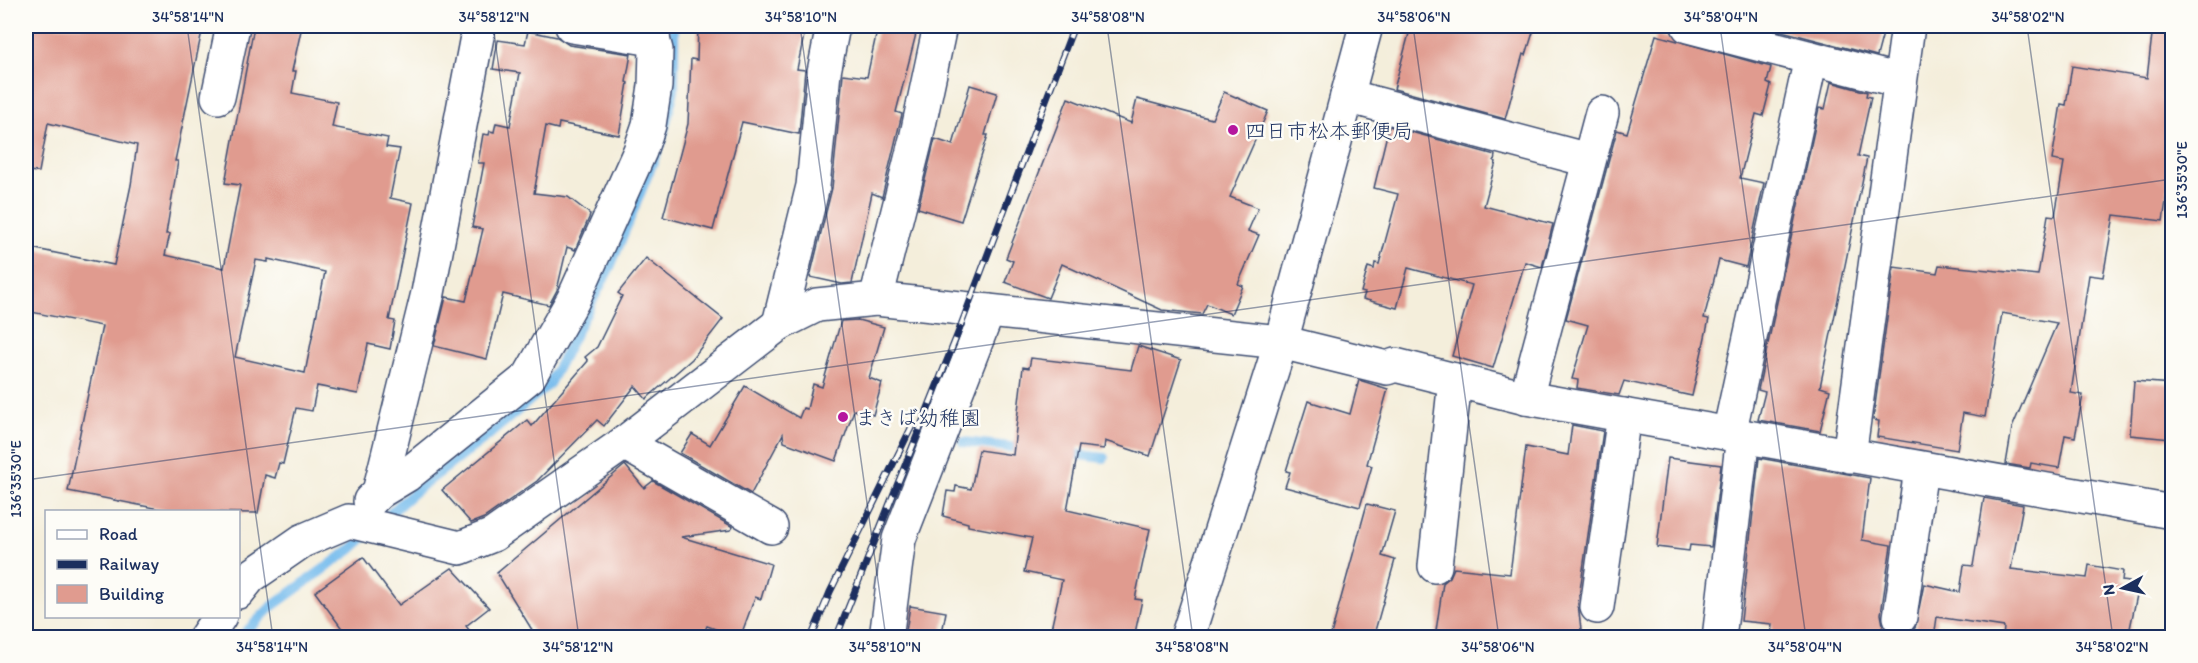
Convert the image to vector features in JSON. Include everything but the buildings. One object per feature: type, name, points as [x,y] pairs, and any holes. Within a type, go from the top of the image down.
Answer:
[{"type":"street","points":[[218,97],[233,26]]},
{"type":"street","points":[[379,492],[428,293],[479,26]]},
{"type":"street","points":[[240,590],[250,577],[302,541],[355,522],[379,492],[407,475],[529,377],[573,300],[640,151],[649,125],[655,86],[656,50],[653,32],[572,26]]},
{"type":"street","points":[[779,324],[813,186],[824,72],[833,26]]},
{"type":"street","points":[[876,299],[916,139],[940,26]]},
{"type":"street","points":[[1187,638],[1281,342],[1366,26]]},
{"type":"street","points":[[1688,26],[1900,81]]},
{"type":"street","points":[[1849,456],[1908,26]]},
{"type":"street","points":[[1719,638],[1736,435],[1811,58]]},
{"type":"street","points":[[1347,96],[1588,160]]},
{"type":"street","points":[[1526,398],[1602,113]]},
{"type":"street","points":[[355,522],[460,548],[493,535],[624,443],[779,324],[817,305],[876,299],[1281,342],[1387,368],[1395,365],[1526,398],[2172,512]]},
{"type":"street","points":[[886,638],[899,539],[988,311]]},
{"type":"street","points":[[1435,566],[1455,380]]},
{"type":"street","points":[[1597,607],[1624,416]]},
{"type":"street","points":[[624,443],[771,527]]},
{"type":"street","points":[[1900,617],[1921,469]]},
{"type":"street","points":[[205,638],[219,618]]},
{"type":"waterway","points":[[240,638],[271,607],[350,550],[414,492],[490,434],[549,384],[610,267],[661,142],[674,89],[674,26]]},
{"type":"waterway","points":[[963,442],[1028,449]]},
{"type":"waterway","points":[[1064,453],[1104,458]]},
{"type":"railway","points":[[836,638],[958,333],[1074,26]]},
{"type":"railway","points":[[811,638],[830,592],[913,424]]},
{"type":"place","name":"四日市松本郵便局","points":[[1233,130]]},
{"type":"place","name":"まきば幼稚園","points":[[843,417]]}]
